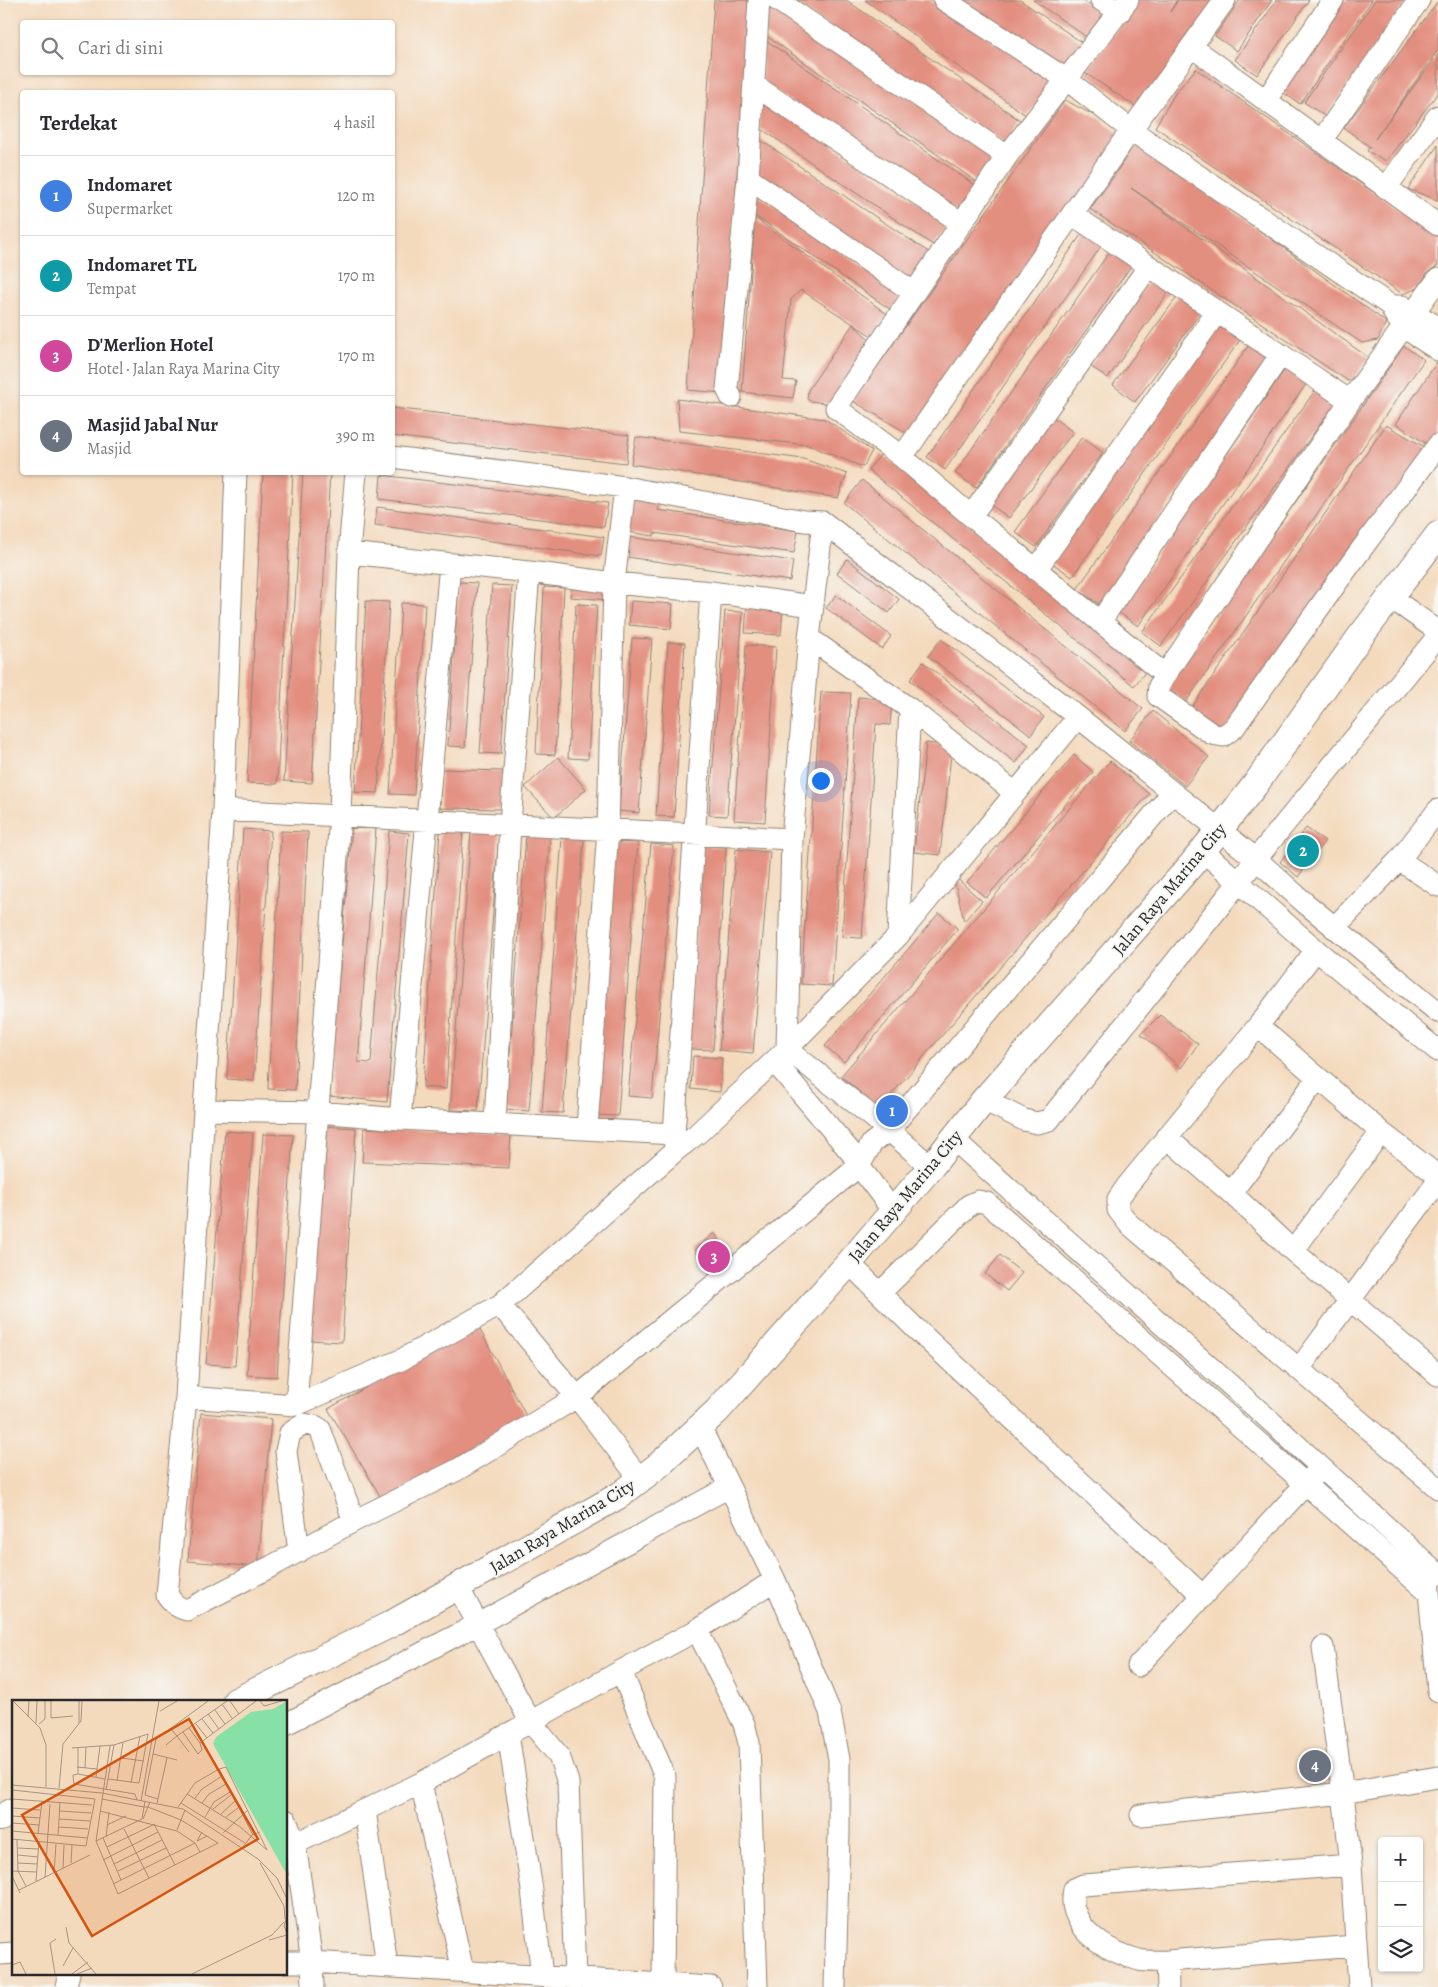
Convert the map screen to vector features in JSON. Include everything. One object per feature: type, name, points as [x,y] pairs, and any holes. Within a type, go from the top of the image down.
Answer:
[{"type":"main road","name":"Jalan Raya Marina City","points":[[239,1700],[391,1624],[620,1495],[660,1464],[718,1411],[894,1212],[984,1100],[1203,851],[1438,535]]},
{"type":"street","points":[[731,397],[727,389],[748,178],[759,0]]},
{"type":"street","points":[[777,0],[1007,156]]},
{"type":"street","points":[[944,0],[1066,79],[1131,130],[1391,306],[1394,316],[1438,327]]},
{"type":"street","points":[[1101,0],[1124,6],[1007,156],[960,222],[836,408],[902,457],[1165,675]]},
{"type":"street","points":[[902,457],[1131,130],[1225,0]]},
{"type":"street","points":[[1266,100],[1333,0]]},
{"type":"street","points":[[1321,141],[1420,0]]},
{"type":"street","points":[[1192,47],[1438,225]]},
{"type":"street","points":[[754,85],[960,222]]},
{"type":"street","points":[[1386,188],[1438,116]]},
{"type":"street","points":[[748,178],[913,292]]},
{"type":"street","points":[[1073,215],[1350,401]]},
{"type":"street","points":[[971,516],[1149,266]]},
{"type":"street","points":[[1438,279],[1408,318],[1350,401],[1165,675],[1159,686],[1158,696],[1212,734],[1223,736],[1234,728],[1338,581],[1438,445]]},
{"type":"street","points":[[1036,570],[1217,312]]},
{"type":"street","points":[[1408,318],[1438,350]]},
{"type":"street","points":[[1100,622],[1281,354]]},
{"type":"street","points":[[395,457],[625,487],[814,521],[1078,717],[1256,859],[1334,928],[1438,1012]]},
{"type":"street","points":[[236,475],[224,810],[186,1397],[167,1595],[180,1609],[187,1610],[354,1521],[457,1470],[577,1397],[859,1166],[872,1143],[889,1130],[1172,793]]},
{"type":"street","points":[[296,1405],[340,816],[348,553],[356,475]]},
{"type":"street","points":[[587,1128],[608,829],[614,583],[625,487]]},
{"type":"street","points":[[814,521],[813,606],[792,839],[781,1055],[854,1156],[859,1166],[894,1212]]},
{"type":"street","points":[[348,553],[711,592],[813,606]]},
{"type":"street","points":[[400,1120],[450,564]]},
{"type":"street","points":[[495,1124],[510,824],[530,572]]},
{"type":"street","points":[[674,1142],[711,592]]},
{"type":"street","points":[[1390,598],[1438,631]]},
{"type":"street","points":[[984,1100],[1024,1120],[1037,1123],[1049,1120],[1256,859],[1438,636]]},
{"type":"street","points":[[809,638],[910,709],[1015,793]]},
{"type":"street","points":[[898,936],[910,709]]},
{"type":"street","points":[[186,1397],[296,1405],[401,1360],[500,1305],[674,1142],[697,1134],[781,1055],[898,936],[1078,717]]},
{"type":"street","points":[[224,810],[792,839]]},
{"type":"street","points":[[1334,928],[1399,860],[1438,810]]},
{"type":"street","points":[[1203,851],[1316,950],[1438,1051]]},
{"type":"street","points":[[1399,860],[1438,886]]},
{"type":"street","points":[[1316,950],[1258,1026],[1166,1137],[1118,1199],[1118,1210],[1122,1218],[1438,1488]]},
{"type":"street","points":[[1258,1026],[1381,1132],[1438,1176]]},
{"type":"street","points":[[781,1055],[889,1130],[931,1167]]},
{"type":"street","points":[[1232,1193],[1318,1078]]},
{"type":"street","points":[[204,1110],[318,1112],[400,1120],[587,1128],[674,1142]]},
{"type":"street","points":[[1293,1250],[1381,1132]]},
{"type":"street","points":[[1166,1137],[1438,1375]]},
{"type":"street","points":[[952,1138],[1265,1416],[1431,1577],[1438,1691]]},
{"type":"street","points":[[1299,1369],[1438,1181]]},
{"type":"street","points":[[880,1293],[969,1205],[978,1201],[987,1203],[1305,1484],[1431,1577]]},
{"type":"street","points":[[849,1263],[1203,1596]]},
{"type":"street","points":[[500,1305],[577,1397],[640,1479]]},
{"type":"street","points":[[299,1552],[286,1451],[290,1433],[304,1424],[320,1429],[354,1521]]},
{"type":"street","points":[[700,1427],[775,1580],[830,1712],[839,1759],[835,1987]]},
{"type":"street","points":[[1138,1666],[1320,1468]]},
{"type":"street","points":[[288,1723],[478,1624],[729,1487]]},
{"type":"street","points":[[291,1846],[421,1783],[697,1630],[775,1580]]},
{"type":"street","points":[[458,1587],[530,1721],[559,1756],[568,1782],[575,1978]]},
{"type":"street","points":[[697,1630],[744,1724],[749,1743],[757,1987]]},
{"type":"street","points":[[1323,1648],[1344,1793],[1359,1987]]},
{"type":"street","points":[[621,1671],[665,1778],[664,1984]]},
{"type":"street","points":[[508,1734],[532,1890],[542,1976]]},
{"type":"street","points":[[1142,1815],[1344,1793],[1438,1777]]},
{"type":"street","points":[[421,1783],[463,1971]]},
{"type":"street","points":[[365,1810],[387,1966]]},
{"type":"street","points":[[288,1830],[312,1962],[313,1987]]},
{"type":"street","points":[[1351,1865],[1083,1885],[1074,1889],[1073,1907],[1080,1922],[1099,1942],[1140,1960],[1167,1962],[1355,1946]]},
{"type":"street","points":[[288,1962],[387,1966],[711,1987]]},
{"type":"street","points":[[1167,1962],[1168,1987]]},
{"type":"street","points":[[66,1987],[69,1974]]},
{"type":"building","points":[[714,0],[749,0],[722,393],[688,390]]},
{"type":"building","points":[[790,0],[846,0],[1021,121],[1005,144]]},
{"type":"building","points":[[865,0],[930,0],[1054,81],[1027,116]]},
{"type":"building","points":[[958,0],[1020,0],[1084,44],[1064,69]]},
{"type":"building","points":[[1033,0],[1082,0],[1104,15],[1088,38]]},
{"type":"building","points":[[1138,0],[1177,0],[1170,12],[1178,0],[1220,0],[1144,112],[1085,73]]},
{"type":"building","points":[[1240,0],[1272,0],[1237,51],[1215,36]]},
{"type":"building","points":[[1277,0],[1309,0],[1257,75],[1235,60]]},
{"type":"building","points":[[1340,0],[1372,0],[1300,104],[1278,89]]},
{"type":"building","points":[[1375,0],[1407,0],[1326,117],[1304,102]]},
{"type":"building","points":[[1438,1],[1438,50],[1375,139],[1438,54],[1438,93],[1386,161],[1367,151],[1370,147],[1344,128]]},
{"type":"building","points":[[767,2],[998,158],[980,184],[765,35]]},
{"type":"building","points":[[764,39],[976,186],[959,213],[762,82]]},
{"type":"building","points":[[1196,69],[1438,237],[1438,265],[1427,273],[1418,288],[1403,294],[1155,127],[1176,92]]},
{"type":"building","points":[[760,96],[950,225],[933,245],[760,128]]},
{"type":"building","points":[[1065,100],[1097,117],[1122,136],[915,438],[853,401]]},
{"type":"building","points":[[759,139],[930,253],[911,281],[755,173]]},
{"type":"building","points":[[1136,141],[1386,322],[1378,340],[1362,343],[1131,188],[1369,358],[1357,374],[1348,381],[1090,209]]},
{"type":"building","points":[[1438,145],[1438,199],[1437,200],[1408,189]]},
{"type":"building","points":[[755,193],[901,294],[891,310],[754,215]]},
{"type":"building","points":[[755,218],[887,314],[873,337],[801,290],[791,300],[783,380],[796,381],[793,398],[742,392]]},
{"type":"building","points":[[1083,232],[1102,245],[945,470],[927,457]]},
{"type":"building","points":[[1110,251],[1131,266],[976,488],[955,473]]},
{"type":"building","points":[[1153,276],[1171,289],[1108,378],[1090,366]]},
{"type":"building","points":[[1180,293],[1203,309],[1135,402],[1113,385]]},
{"type":"building","points":[[853,324],[873,343],[831,404],[810,401],[807,399],[808,390]]},
{"type":"building","points":[[1220,325],[1240,340],[1072,577],[1051,562]]},
{"type":"building","points":[[1249,345],[1271,360],[1099,604],[1077,589]]},
{"type":"building","points":[[1404,346],[1424,360],[1186,702],[1166,688]]},
{"type":"building","points":[[1438,360],[1438,441],[1433,448],[1396,424]]},
{"type":"building","points":[[1286,368],[1307,383],[1138,626],[1118,612]]},
{"type":"building","points":[[1317,388],[1336,402],[1161,646],[1142,632]]},
{"type":"building","points":[[677,399],[825,419],[872,451],[863,467],[808,445],[679,431]]},
{"type":"building","points":[[395,408],[629,435],[626,463],[395,436]]},
{"type":"building","points":[[1054,418],[1073,432],[1009,518],[991,505]]},
{"type":"building","points":[[1386,425],[1430,450],[1223,736],[1190,710]]},
{"type":"building","points":[[636,437],[803,459],[847,474],[838,498],[631,464]]},
{"type":"building","points":[[1082,437],[1103,453],[1036,547],[1015,532]]},
{"type":"building","points":[[881,454],[1147,670],[1134,686],[868,470]]},
{"type":"building","points":[[263,475],[293,475],[277,784],[247,783]]},
{"type":"building","points":[[303,475],[330,475],[312,783],[284,781]]},
{"type":"building","points":[[381,475],[608,503],[604,527],[379,499]]},
{"type":"building","points":[[862,480],[1143,709],[1125,731],[844,503]]},
{"type":"building","points":[[634,495],[660,499],[658,510],[798,531],[794,553],[654,533],[654,536],[628,532]]},
{"type":"building","points":[[377,507],[604,537],[601,556],[375,525]]},
{"type":"building","points":[[630,537],[793,561],[790,581],[627,557]]},
{"type":"building","points":[[847,559],[899,599],[889,613],[837,573]]},
{"type":"building","points":[[459,582],[477,583],[465,747],[448,746]]},
{"type":"building","points":[[572,582],[611,585],[610,600],[570,597]]},
{"type":"building","points":[[492,585],[512,586],[501,754],[480,753]]},
{"type":"building","points":[[544,587],[564,588],[555,755],[536,754]]},
{"type":"building","points":[[836,595],[891,636],[882,649],[826,608]]},
{"type":"building","points":[[366,601],[389,602],[378,793],[355,792]]},
{"type":"building","points":[[631,601],[673,604],[671,629],[629,625]]},
{"type":"building","points":[[401,603],[425,604],[414,795],[390,794]]},
{"type":"building","points":[[576,604],[597,605],[588,759],[568,758]]},
{"type":"building","points":[[747,606],[783,608],[781,635],[745,633]]},
{"type":"building","points":[[725,611],[743,612],[727,816],[709,815]]},
{"type":"building","points":[[632,638],[652,639],[639,813],[619,811]]},
{"type":"building","points":[[941,639],[1044,717],[1031,735],[928,656]]},
{"type":"building","points":[[668,642],[685,643],[674,817],[656,816]]},
{"type":"building","points":[[746,645],[776,647],[765,822],[734,820]]},
{"type":"building","points":[[923,662],[1029,745],[1016,763],[910,680]]},
{"type":"building","points":[[821,692],[851,693],[832,986],[801,984]]},
{"type":"building","points":[[858,697],[892,700],[890,725],[876,724],[862,938],[842,937]]},
{"type":"building","points":[[1153,711],[1209,757],[1185,786],[1129,741]]},
{"type":"building","points":[[926,743],[952,746],[940,855],[914,852]]},
{"type":"building","points":[[1074,755],[1093,772],[986,898],[967,882]]},
{"type":"building","points":[[558,757],[586,789],[554,818],[525,787]]},
{"type":"building","points":[[1110,761],[1149,794],[879,1109],[841,1076]]},
{"type":"building","points":[[441,769],[503,771],[501,809],[440,808]]},
{"type":"building","points":[[352,827],[376,829],[358,1062],[371,1063],[389,831],[409,833],[387,1102],[329,1096]]},
{"type":"building","points":[[1306,828],[1325,841],[1298,877],[1280,862]]},
{"type":"building","points":[[243,829],[271,831],[254,1081],[227,1079]]},
{"type":"building","points":[[281,831],[308,832],[295,1090],[268,1089]]},
{"type":"building","points":[[440,831],[463,832],[446,1089],[423,1087]]},
{"type":"building","points":[[471,831],[499,833],[478,1111],[450,1110]]},
{"type":"building","points":[[526,835],[550,837],[529,1111],[506,1109]]},
{"type":"building","points":[[562,837],[584,839],[563,1113],[542,1112]]},
{"type":"building","points":[[614,842],[638,843],[618,1116],[595,1115]]},
{"type":"building","points":[[651,844],[674,846],[652,1098],[628,1096]]},
{"type":"building","points":[[701,846],[726,847],[713,1050],[688,1049]]},
{"type":"building","points":[[736,849],[770,852],[753,1053],[719,1050]]},
{"type":"building","points":[[953,875],[982,901],[964,921]]},
{"type":"building","points":[[939,913],[958,929],[844,1062],[825,1046]]},
{"type":"building","points":[[1160,1015],[1198,1044],[1181,1068],[1141,1034]]},
{"type":"building","points":[[693,1056],[722,1058],[720,1092],[691,1089]]},
{"type":"building","points":[[323,1126],[356,1128],[342,1342],[309,1340]]},
{"type":"building","points":[[364,1128],[511,1134],[509,1168],[362,1162]]},
{"type":"building","points":[[225,1131],[253,1133],[235,1366],[206,1364]]},
{"type":"building","points":[[263,1134],[293,1135],[277,1377],[247,1375]]},
{"type":"building","points":[[714,1233],[728,1251],[733,1262],[713,1277],[694,1250]]},
{"type":"building","points":[[1000,1255],[1022,1273],[1007,1291],[985,1274]]},
{"type":"building","points":[[477,1324],[530,1423],[385,1504],[328,1409]]},
{"type":"building","points":[[201,1413],[271,1419],[258,1567],[188,1561]]},
{"type":"place","name":"Indomaret TL","points":[[1303,851]]},
{"type":"place","name":"Indomaret","points":[[892,1111]]},
{"type":"place","name":"D'Merlion Hotel","points":[[714,1257]]},
{"type":"place","name":"Masjid Jabal Nur","points":[[1315,1766]]}]
